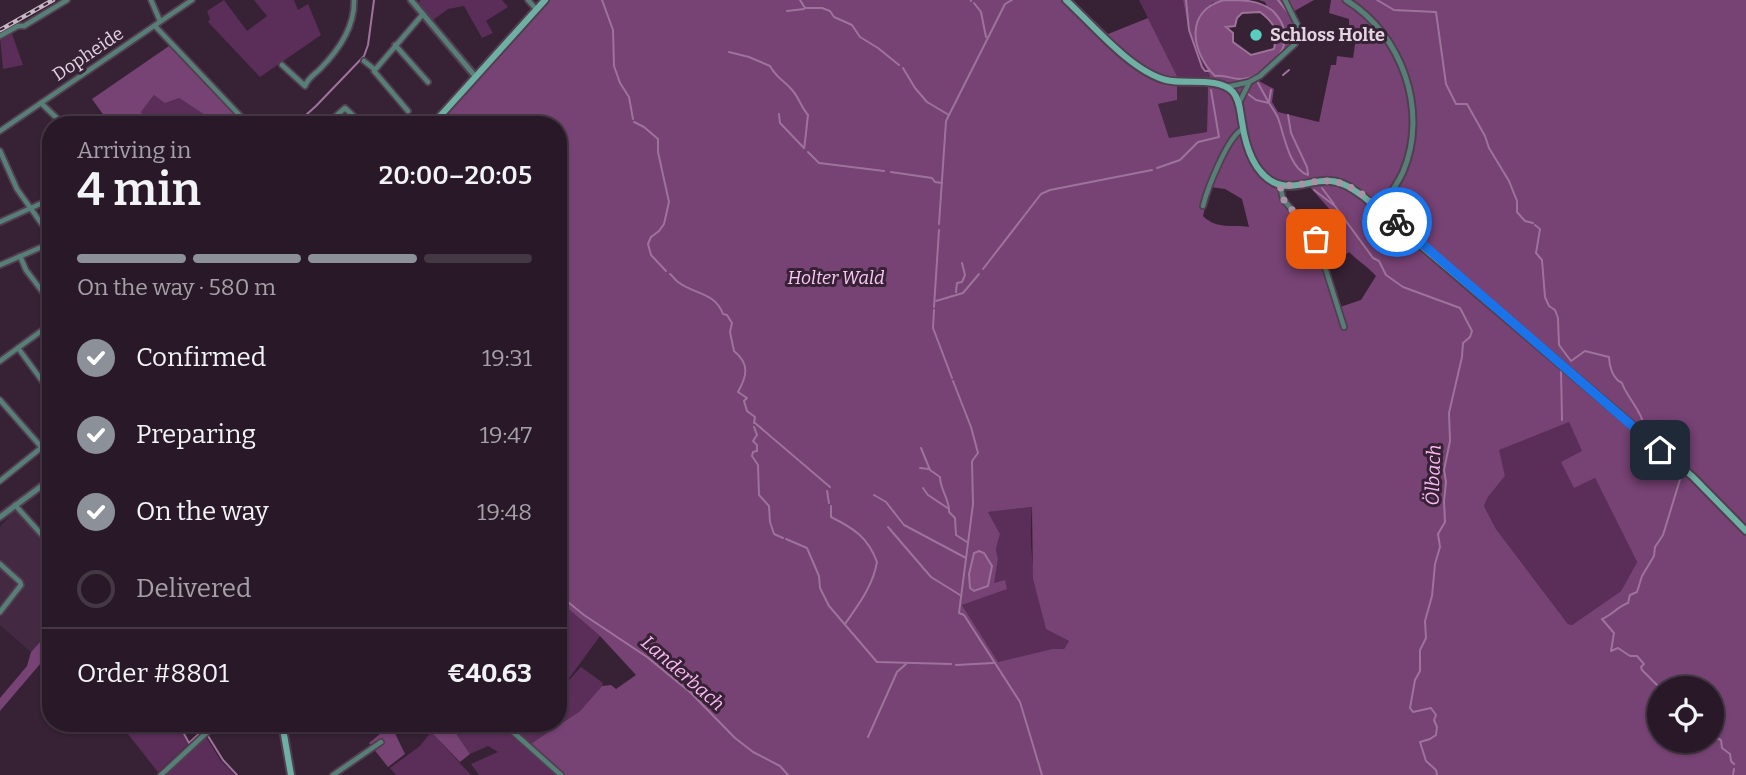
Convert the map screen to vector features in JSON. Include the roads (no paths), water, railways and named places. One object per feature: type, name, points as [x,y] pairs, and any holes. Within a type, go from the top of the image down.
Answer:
[{"type":"main road","points":[[440,116],[545,0]]},
{"type":"main road","points":[[1066,0],[1146,73],[1168,81],[1212,83],[1227,87],[1239,103],[1247,145],[1258,168],[1267,178],[1280,185],[1320,181],[1341,183],[1352,188],[1693,477],[1746,531]]},
{"type":"main road","points":[[284,732],[291,775]]},
{"type":"street","points":[[0,36],[18,26],[24,26],[67,0]]},
{"type":"street","points":[[151,0],[160,22]]},
{"type":"street","name":"Dopheide","points":[[0,131],[192,0]]},
{"type":"street","points":[[282,65],[305,86],[349,31],[353,22],[354,0]]},
{"type":"street","points":[[412,0],[475,76]]},
{"type":"street","points":[[528,0],[536,9]]},
{"type":"street","points":[[1227,87],[1249,82],[1275,64],[1295,44],[1298,26],[1285,0]]},
{"type":"street","points":[[1346,0],[1361,10],[1389,44],[1401,63],[1411,96],[1412,135],[1407,159],[1403,173],[1380,209]]},
{"type":"street","points":[[374,69],[423,14]]},
{"type":"street","points":[[155,26],[240,116]]},
{"type":"street","points":[[395,45],[428,82]]},
{"type":"street","points":[[364,61],[374,69],[408,111]]},
{"type":"street","points":[[1239,103],[1249,82]]},
{"type":"street","points":[[41,103],[55,116]]},
{"type":"street","points":[[336,116],[345,108],[354,116]]},
{"type":"street","points":[[1203,206],[1206,192],[1231,141],[1238,131],[1243,129]]},
{"type":"street","points":[[0,150],[17,189],[42,225]]},
{"type":"street","points":[[1280,185],[1283,199],[1316,239],[1344,327]]},
{"type":"street","points":[[0,222],[42,203]]},
{"type":"street","points":[[0,265],[42,247]]},
{"type":"street","points":[[20,256],[26,270],[42,291]]},
{"type":"street","points":[[0,361],[42,330]]},
{"type":"street","points":[[18,348],[42,381]]},
{"type":"street","points":[[0,400],[41,448],[0,481]]},
{"type":"street","points":[[0,517],[42,486]]},
{"type":"street","points":[[15,505],[42,534]]},
{"type":"street","points":[[0,564],[21,585],[0,612]]},
{"type":"street","points":[[160,775],[207,732]]},
{"type":"street","points":[[513,732],[561,775]]},
{"type":"street","points":[[333,775],[381,742]]},
{"type":"waterway","name":"Landerbach","points":[[305,116],[364,56],[374,0]]},
{"type":"waterway","points":[[602,0],[613,30],[614,66],[629,97],[633,119]]},
{"type":"waterway","points":[[800,0],[805,8],[822,8],[852,25],[860,37],[899,65]]},
{"type":"waterway","points":[[939,224],[946,121],[1005,4],[1012,0]]},
{"type":"waterway","name":"Ölbach","points":[[1186,0],[1189,30],[1202,67],[1209,71]]},
{"type":"waterway","name":"Ölbach","points":[[1278,0],[1291,16]]},
{"type":"waterway","points":[[1377,0],[1394,10],[1436,12],[1446,84],[1456,104],[1467,104],[1485,136],[1489,148],[1509,181],[1517,201],[1517,212],[1525,221],[1533,223]]},
{"type":"waterway","points":[[974,3],[981,12],[986,37]]},
{"type":"waterway","points":[[787,11],[804,9]]},
{"type":"waterway","name":"Ölbach","points":[[1293,21],[1295,28]]},
{"type":"waterway","points":[[729,52],[770,66],[793,91],[808,115],[804,148]]},
{"type":"waterway","points":[[903,68],[927,102],[949,115]]},
{"type":"waterway","name":"Ölbach","points":[[1283,75],[1289,70]]},
{"type":"waterway","name":"Ölbach","points":[[1258,83],[1269,103]]},
{"type":"waterway","points":[[1157,168],[1180,160],[1198,142],[1219,137],[1211,90]]},
{"type":"waterway","name":"Ölbach","points":[[1269,102],[1271,90]]},
{"type":"waterway","name":"Ölbach","points":[[1248,94],[1256,100],[1269,103],[1278,118],[1292,159],[1296,166],[1308,175]]},
{"type":"waterway","points":[[779,114],[780,123],[804,148]]},
{"type":"waterway","name":"Ölbach","points":[[1288,115],[1291,133],[1308,174]]},
{"type":"waterway","points":[[634,122],[658,139],[658,152],[669,202],[664,224],[648,244],[651,255],[666,271]]},
{"type":"waterway","points":[[808,152],[819,163],[884,171]]},
{"type":"waterway","points":[[983,269],[1041,194],[1152,170]]},
{"type":"waterway","points":[[891,172],[932,178],[935,182],[942,183]]},
{"type":"waterway","name":"Ölbach","points":[[1322,188],[1334,204]]},
{"type":"waterway","name":"Ölbach","points":[[1314,190],[1335,206],[1373,258],[1379,261],[1386,275],[1403,287],[1460,308],[1472,331],[1463,343],[1449,413],[1450,441],[1444,470],[1445,522],[1438,534],[1440,547],[1425,621],[1426,638],[1420,650],[1420,671],[1415,680],[1410,708],[1413,712],[1431,708],[1436,715],[1436,735],[1420,742],[1426,761],[1436,770],[1437,775]]},
{"type":"waterway","points":[[1535,225],[1540,229],[1536,253],[1542,260],[1545,297],[1558,318],[1559,345],[1571,361],[1585,351],[1609,357],[1612,372],[1622,383],[1643,424]]},
{"type":"waterway","points":[[934,307],[939,230]]},
{"type":"waterway","points":[[956,292],[957,283],[962,282],[965,275],[962,263]]},
{"type":"waterway","points":[[670,274],[684,286],[715,301],[732,323],[730,332],[734,351],[745,365],[738,392],[747,398],[744,401],[747,411],[755,417],[754,423]]},
{"type":"waterway","points":[[936,301],[963,293],[979,274]]},
{"type":"waterway","points":[[934,310],[933,328],[952,378]]},
{"type":"waterway","points":[[1561,369],[1562,420]]},
{"type":"waterway","points":[[953,381],[978,453],[972,461],[973,504],[959,613],[964,615],[1020,702],[1042,775]]},
{"type":"waterway","points":[[755,423],[830,487]]},
{"type":"waterway","points":[[754,427],[757,435],[753,441],[757,445],[757,451],[753,452],[752,456],[758,465],[759,495],[769,506],[774,534],[783,538]]},
{"type":"waterway","points":[[1642,428],[1681,461]]},
{"type":"waterway","points":[[921,448],[930,470],[940,477],[949,512],[955,518],[956,535],[967,542]]},
{"type":"waterway","points":[[920,468],[929,469]]},
{"type":"waterway","points":[[1648,676],[1642,670],[1644,664],[1637,656],[1630,656],[1618,648],[1611,651],[1614,633],[1602,619],[1628,603],[1630,595],[1637,592],[1642,576],[1654,556],[1655,547],[1663,535],[1682,473]]},
{"type":"waterway","points":[[923,488],[928,495],[949,509]]},
{"type":"waterway","points":[[827,491],[829,503]]},
{"type":"waterway","points":[[874,495],[886,502],[904,525],[966,558]]},
{"type":"waterway","points":[[831,506],[831,517],[859,534],[877,562],[869,587],[845,624]]},
{"type":"waterway","points":[[888,527],[931,577],[960,595]]},
{"type":"waterway","points":[[786,539],[807,548],[829,606],[877,662],[951,664]]},
{"type":"waterway","name":"Landerbach","points":[[567,601],[647,657],[690,692],[735,738],[753,752],[780,766],[788,775]]},
{"type":"waterway","points":[[956,665],[993,663]]},
{"type":"waterway","points":[[868,737],[897,672],[906,664]]},
{"type":"waterway","points":[[183,732],[189,743],[201,732]]},
{"type":"waterway","points":[[208,736],[223,760],[237,775]]},
{"type":"waterway","points":[[1724,750],[1730,754],[1734,764]]},
{"type":"waterway","points":[[1733,775],[1734,769]]},
{"type":"railway","points":[[0,30],[53,0]]},
{"type":"place","name":"Schloss Holte","points":[[1256,35]]},
{"type":"park label","name":"Holter Wald","points":[[836,278]]}]
